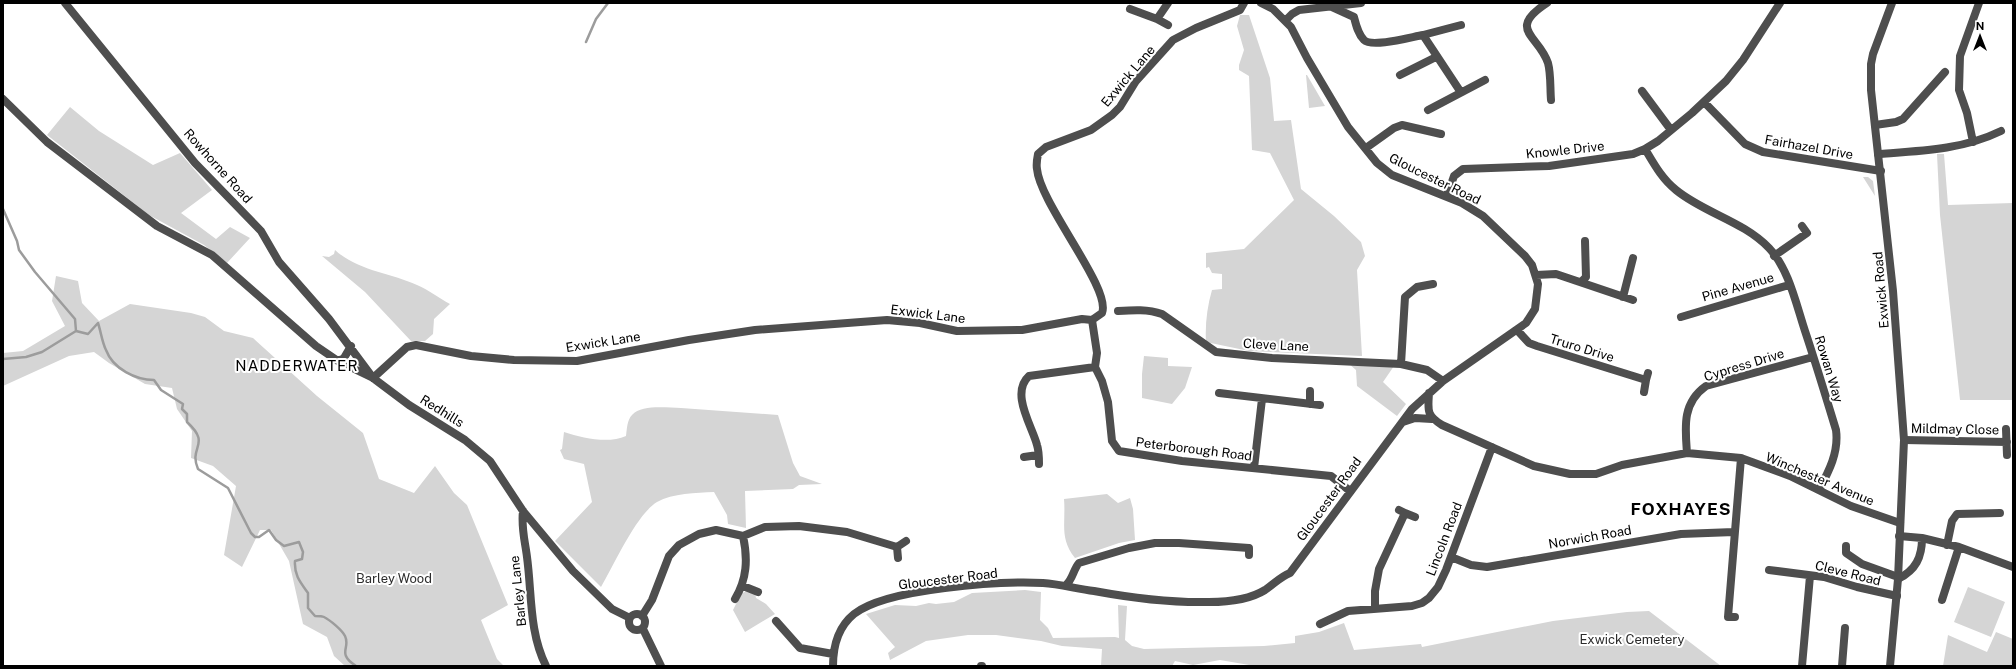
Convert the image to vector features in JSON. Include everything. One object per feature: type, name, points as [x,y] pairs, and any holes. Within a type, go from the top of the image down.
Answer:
[{"type":"street","name":"Rowhorne Road","points":[[65,3],[195,163],[261,231],[279,262],[351,346],[373,378]]},
{"type":"street","points":[[1157,19],[1168,3]]},
{"type":"street","name":"Exwick Lane","points":[[373,378],[407,346],[416,345],[471,356],[514,360],[577,361],[689,340],[755,330],[887,320],[920,323],[957,331],[1022,330],[1082,319],[1092,320],[1102,313],[1103,303],[1094,283],[1042,188],[1037,170],[1038,154],[1046,147],[1091,130],[1112,115],[1120,107],[1136,81],[1173,40],[1196,28],[1240,10],[1244,3]]},
{"type":"street","name":"Gloucester Road","points":[[833,654],[837,638],[852,615],[864,608],[876,603],[909,594],[951,588],[1005,583],[1044,583],[1115,595],[1174,601],[1226,601],[1257,594],[1274,584],[1280,577],[1290,573],[1412,409],[1443,381],[1526,323],[1535,309],[1538,292],[1536,275],[1525,256],[1483,216],[1471,207],[1388,173],[1377,163],[1346,123],[1307,58],[1300,41],[1286,20],[1273,9],[1261,3]]},
{"type":"street","points":[[1286,20],[1299,10],[1361,3]]},
{"type":"street","points":[[1547,3],[1532,14],[1528,28],[1531,39],[1544,53],[1548,64],[1551,100]]},
{"type":"street","name":"Knowle Drive","points":[[1447,196],[1454,176],[1464,169],[1549,166],[1633,154],[1645,149],[1671,130],[1726,81],[1743,60],[1780,3]]},
{"type":"street","name":"Exwick Road","points":[[1890,666],[1898,578],[1904,440],[1893,291],[1871,90],[1871,64],[1879,36],[1892,3]]},
{"type":"street","points":[[1973,142],[1967,113],[1959,90],[1960,56],[1979,3]]},
{"type":"street","points":[[1332,7],[1354,17],[1360,36],[1365,42],[1374,44],[1423,35],[1461,25]]},
{"type":"street","points":[[1130,9],[1157,19],[1168,25]]},
{"type":"street","points":[[1423,35],[1436,57],[1460,91]]},
{"type":"street","points":[[1400,75],[1436,57]]},
{"type":"street","points":[[1875,125],[1896,122],[1903,119],[1945,72]]},
{"type":"street","points":[[1428,110],[1460,91],[1485,80]]},
{"type":"street","points":[[1642,91],[1671,130]]},
{"type":"street","name":"Redhills","points":[[3,99],[46,142],[156,226],[212,255],[316,346],[338,361],[373,378],[409,405],[465,440],[490,462],[523,511],[595,594],[612,610],[630,618],[629,624],[633,630],[636,631],[642,629],[646,621],[642,616]]},
{"type":"street","name":"Fairhazel Drive","points":[[1704,102],[1745,144],[1763,152],[1881,171]]},
{"type":"street","name":"Gloucester Road","points":[[1366,148],[1402,125],[1441,134]]},
{"type":"street","points":[[1878,154],[1940,149],[1973,142],[2001,131]]},
{"type":"street","name":"Rowan Way","points":[[1645,149],[1660,174],[1676,190],[1743,228],[1758,239],[1774,256],[1789,285],[1813,357],[1837,438],[1834,459],[1819,490]]},
{"type":"street","points":[[1802,226],[1813,240]]},
{"type":"street","points":[[1774,256],[1807,233]]},
{"type":"street","points":[[1581,282],[1586,277],[1587,245]]},
{"type":"street","points":[[1623,297],[1633,258]]},
{"type":"street","points":[[1536,275],[1556,274],[1633,300]]},
{"type":"street","points":[[1401,364],[1405,297],[1417,286],[1433,284]]},
{"type":"street","name":"Pine Avenue","points":[[1680,316],[1692,308],[1789,285]]},
{"type":"street","name":"Cleve Lane","points":[[1118,312],[1136,310],[1154,311],[1162,314],[1202,341],[1210,349],[1226,354],[1401,364],[1427,370],[1443,381]]},
{"type":"street","name":"Peterborough Road","points":[[1092,320],[1097,353],[1096,367],[1108,402],[1112,441],[1119,451],[1182,461],[1331,476],[1350,491]]},
{"type":"street","name":"Truro Drive","points":[[1517,330],[1529,343],[1533,345],[1647,377],[1644,392]]},
{"type":"street","points":[[338,361],[344,358],[351,346]]},
{"type":"street","name":"Cypress Drive","points":[[1687,453],[1686,416],[1690,403],[1700,390],[1706,386],[1813,357]]},
{"type":"street","points":[[1039,464],[1037,446],[1024,409],[1022,388],[1024,381],[1029,376],[1096,367]]},
{"type":"street","points":[[1219,393],[1231,391],[1262,399],[1320,405]]},
{"type":"street","points":[[1310,391],[1310,404]]},
{"type":"street","points":[[1429,393],[1429,412],[1432,419]]},
{"type":"street","points":[[1254,468],[1262,399]]},
{"type":"street","name":"Winchester Avenue","points":[[1403,422],[1415,418],[1432,419],[1442,425],[1544,470],[1596,474],[1622,465],[1687,453],[1741,458],[1790,476],[1857,508],[1900,524]]},
{"type":"street","name":"Mildmay Close","points":[[2006,429],[2007,455]]},
{"type":"street","name":"Mildmay Close","points":[[1904,440],[2007,442]]},
{"type":"street","name":"Lincoln Road","points":[[1320,624],[1348,611],[1412,606],[1426,601],[1438,587],[1451,557],[1492,447]]},
{"type":"street","points":[[1024,457],[1038,455]]},
{"type":"street","points":[[1729,617],[1734,532],[1741,458]]},
{"type":"street","points":[[1988,504],[1988,513]]},
{"type":"street","name":"Barley Lane","points":[[523,511],[522,524],[527,557],[535,638],[538,650],[546,666]]},
{"type":"street","points":[[1375,608],[1376,585],[1379,569],[1402,511],[1415,517]]},
{"type":"street","points":[[1947,545],[1952,521],[1958,514],[2000,513]]},
{"type":"street","points":[[630,618],[636,614],[642,616],[652,600],[669,556],[679,545],[694,536],[716,530],[743,536],[765,527],[799,526],[847,532],[896,547],[906,541]]},
{"type":"street","name":"Norwich Road","points":[[1451,557],[1471,565],[1487,567],[1681,534],[1734,532]]},
{"type":"street","points":[[735,599],[743,586],[746,553],[743,536]]},
{"type":"street","points":[[1899,536],[1922,538],[1959,547],[2013,567]]},
{"type":"street","points":[[1846,546],[1846,553],[1857,562],[1898,578],[1911,572],[1914,568],[1922,546],[1922,538]]},
{"type":"street","points":[[1066,586],[1072,579],[1079,563],[1134,547],[1169,543],[1250,549]]},
{"type":"street","points":[[896,547],[898,558]]},
{"type":"street","points":[[1942,600],[1959,547]]},
{"type":"street","name":"Cleve Road","points":[[1769,570],[1831,579],[1857,588],[1896,596]]},
{"type":"street","points":[[1802,666],[1810,576]]},
{"type":"street","points":[[743,586],[758,592]]},
{"type":"street","points":[[776,621],[781,635],[800,648],[833,654],[833,666]]},
{"type":"street","name":"Redhills","points":[[642,629],[661,666]]},
{"type":"street","points":[[1842,633],[1842,666]]},
{"type":"green space","points":[[1240,15],[1249,15],[1270,78],[1274,121],[1291,120],[1301,189],[1334,216],[1361,242],[1365,256],[1357,270],[1362,356],[1249,351],[1206,342],[1207,316],[1210,296],[1212,290],[1222,289],[1222,274],[1212,273],[1209,267],[1206,268],[1206,253],[1244,249],[1294,200],[1270,153],[1252,150],[1249,76],[1239,70],[1239,65],[1244,50],[1237,26]]},
{"type":"green space","points":[[1307,75],[1325,106],[1309,108]]},
{"type":"green space","points":[[70,107],[99,131],[153,165],[180,153],[212,190],[181,213],[216,239],[230,227],[250,238],[227,263],[204,245],[149,215],[47,135]]},
{"type":"green space","points":[[1937,154],[1944,154],[1948,205],[2013,203],[2013,400],[1960,400],[1940,215]]},
{"type":"green space","points":[[1863,177],[1868,177],[1873,181],[1875,196]]},
{"type":"green space","points":[[335,250],[354,263],[417,285],[450,304],[434,319],[433,334],[425,341],[411,341],[365,292],[322,256],[329,257],[334,254]]},
{"type":"green space","name":"Barley Wood","points":[[56,276],[78,281],[82,303],[99,321],[130,304],[191,313],[205,317],[224,331],[253,338],[317,396],[363,433],[379,479],[414,493],[435,466],[454,493],[467,505],[508,605],[481,620],[497,659],[504,666],[345,666],[334,656],[327,637],[303,624],[289,561],[271,530],[260,530],[242,567],[224,555],[236,486],[213,466],[191,458],[192,431],[177,409],[172,388],[145,384],[109,363],[94,352],[69,356],[3,386],[3,353],[23,351],[65,326],[52,301]]},
{"type":"green space","points":[[1144,356],[1168,358],[1168,366],[1192,367],[1185,388],[1172,404],[1142,398]]},
{"type":"green space","points":[[1348,363],[1394,366],[1383,382],[1406,404],[1397,416],[1357,386],[1356,370]]},
{"type":"green space","points":[[655,407],[778,415],[793,463],[800,476],[822,484],[799,485],[793,489],[745,491],[746,528],[728,524],[727,515],[714,492],[685,494],[663,499],[649,508],[633,529],[601,587],[555,541],[592,502],[584,464],[564,459],[560,450],[562,449],[564,432],[595,439],[611,440],[626,436],[629,419],[632,415],[642,409]]},
{"type":"green space","points":[[1107,494],[1118,503],[1130,498],[1133,509],[1135,540],[1119,543],[1075,558],[1070,551],[1065,537],[1064,499]]},
{"type":"green space","points":[[1968,587],[2005,602],[1991,637],[1954,622]]},
{"type":"green space","name":"Exwick Cemetery","points":[[1025,590],[1041,592],[1040,620],[1048,628],[1053,638],[1119,638],[1118,605],[1127,606],[1125,640],[1132,646],[1144,649],[1264,646],[1295,643],[1295,636],[1319,632],[1344,623],[1354,650],[1421,644],[1422,647],[1553,621],[1627,612],[1649,611],[1721,666],[1255,666],[1220,660],[1193,665],[1175,661],[1172,666],[1101,666],[1102,649],[1062,646],[1041,641],[996,635],[968,635],[926,641],[890,660],[888,653],[895,647],[866,614],[895,605],[916,606],[929,603],[936,604],[954,602],[972,593]]},
{"type":"green space","points":[[746,591],[755,594],[756,598],[766,604],[775,614],[745,632],[733,610],[741,594]]},
{"type":"green space","points":[[1996,632],[2013,639],[2013,666],[1943,666],[1948,635],[1987,652]]},
{"type":"waterway","points":[[586,42],[596,19],[608,3]]},
{"type":"waterway","points":[[3,209],[17,241],[19,250],[35,272],[75,319],[76,331],[88,334],[98,323],[105,347],[109,357],[114,363],[133,376],[154,380],[161,390],[183,404],[182,409],[187,414],[187,422],[198,436],[199,441],[196,455],[198,469],[228,488],[251,533],[255,537],[259,537],[269,530],[276,540],[284,546],[299,542],[303,552],[302,559],[295,561],[295,570],[300,582],[308,593],[308,608],[315,616],[324,617],[341,631],[346,640],[345,654],[347,658],[356,666]]},
{"type":"waterway","points":[[3,359],[26,357],[42,352],[76,331]]},
{"type":"district","name":"NADDERWATER","points":[[297,365]]},
{"type":"district","name":"FOXHAYES","points":[[1681,509]]}]
